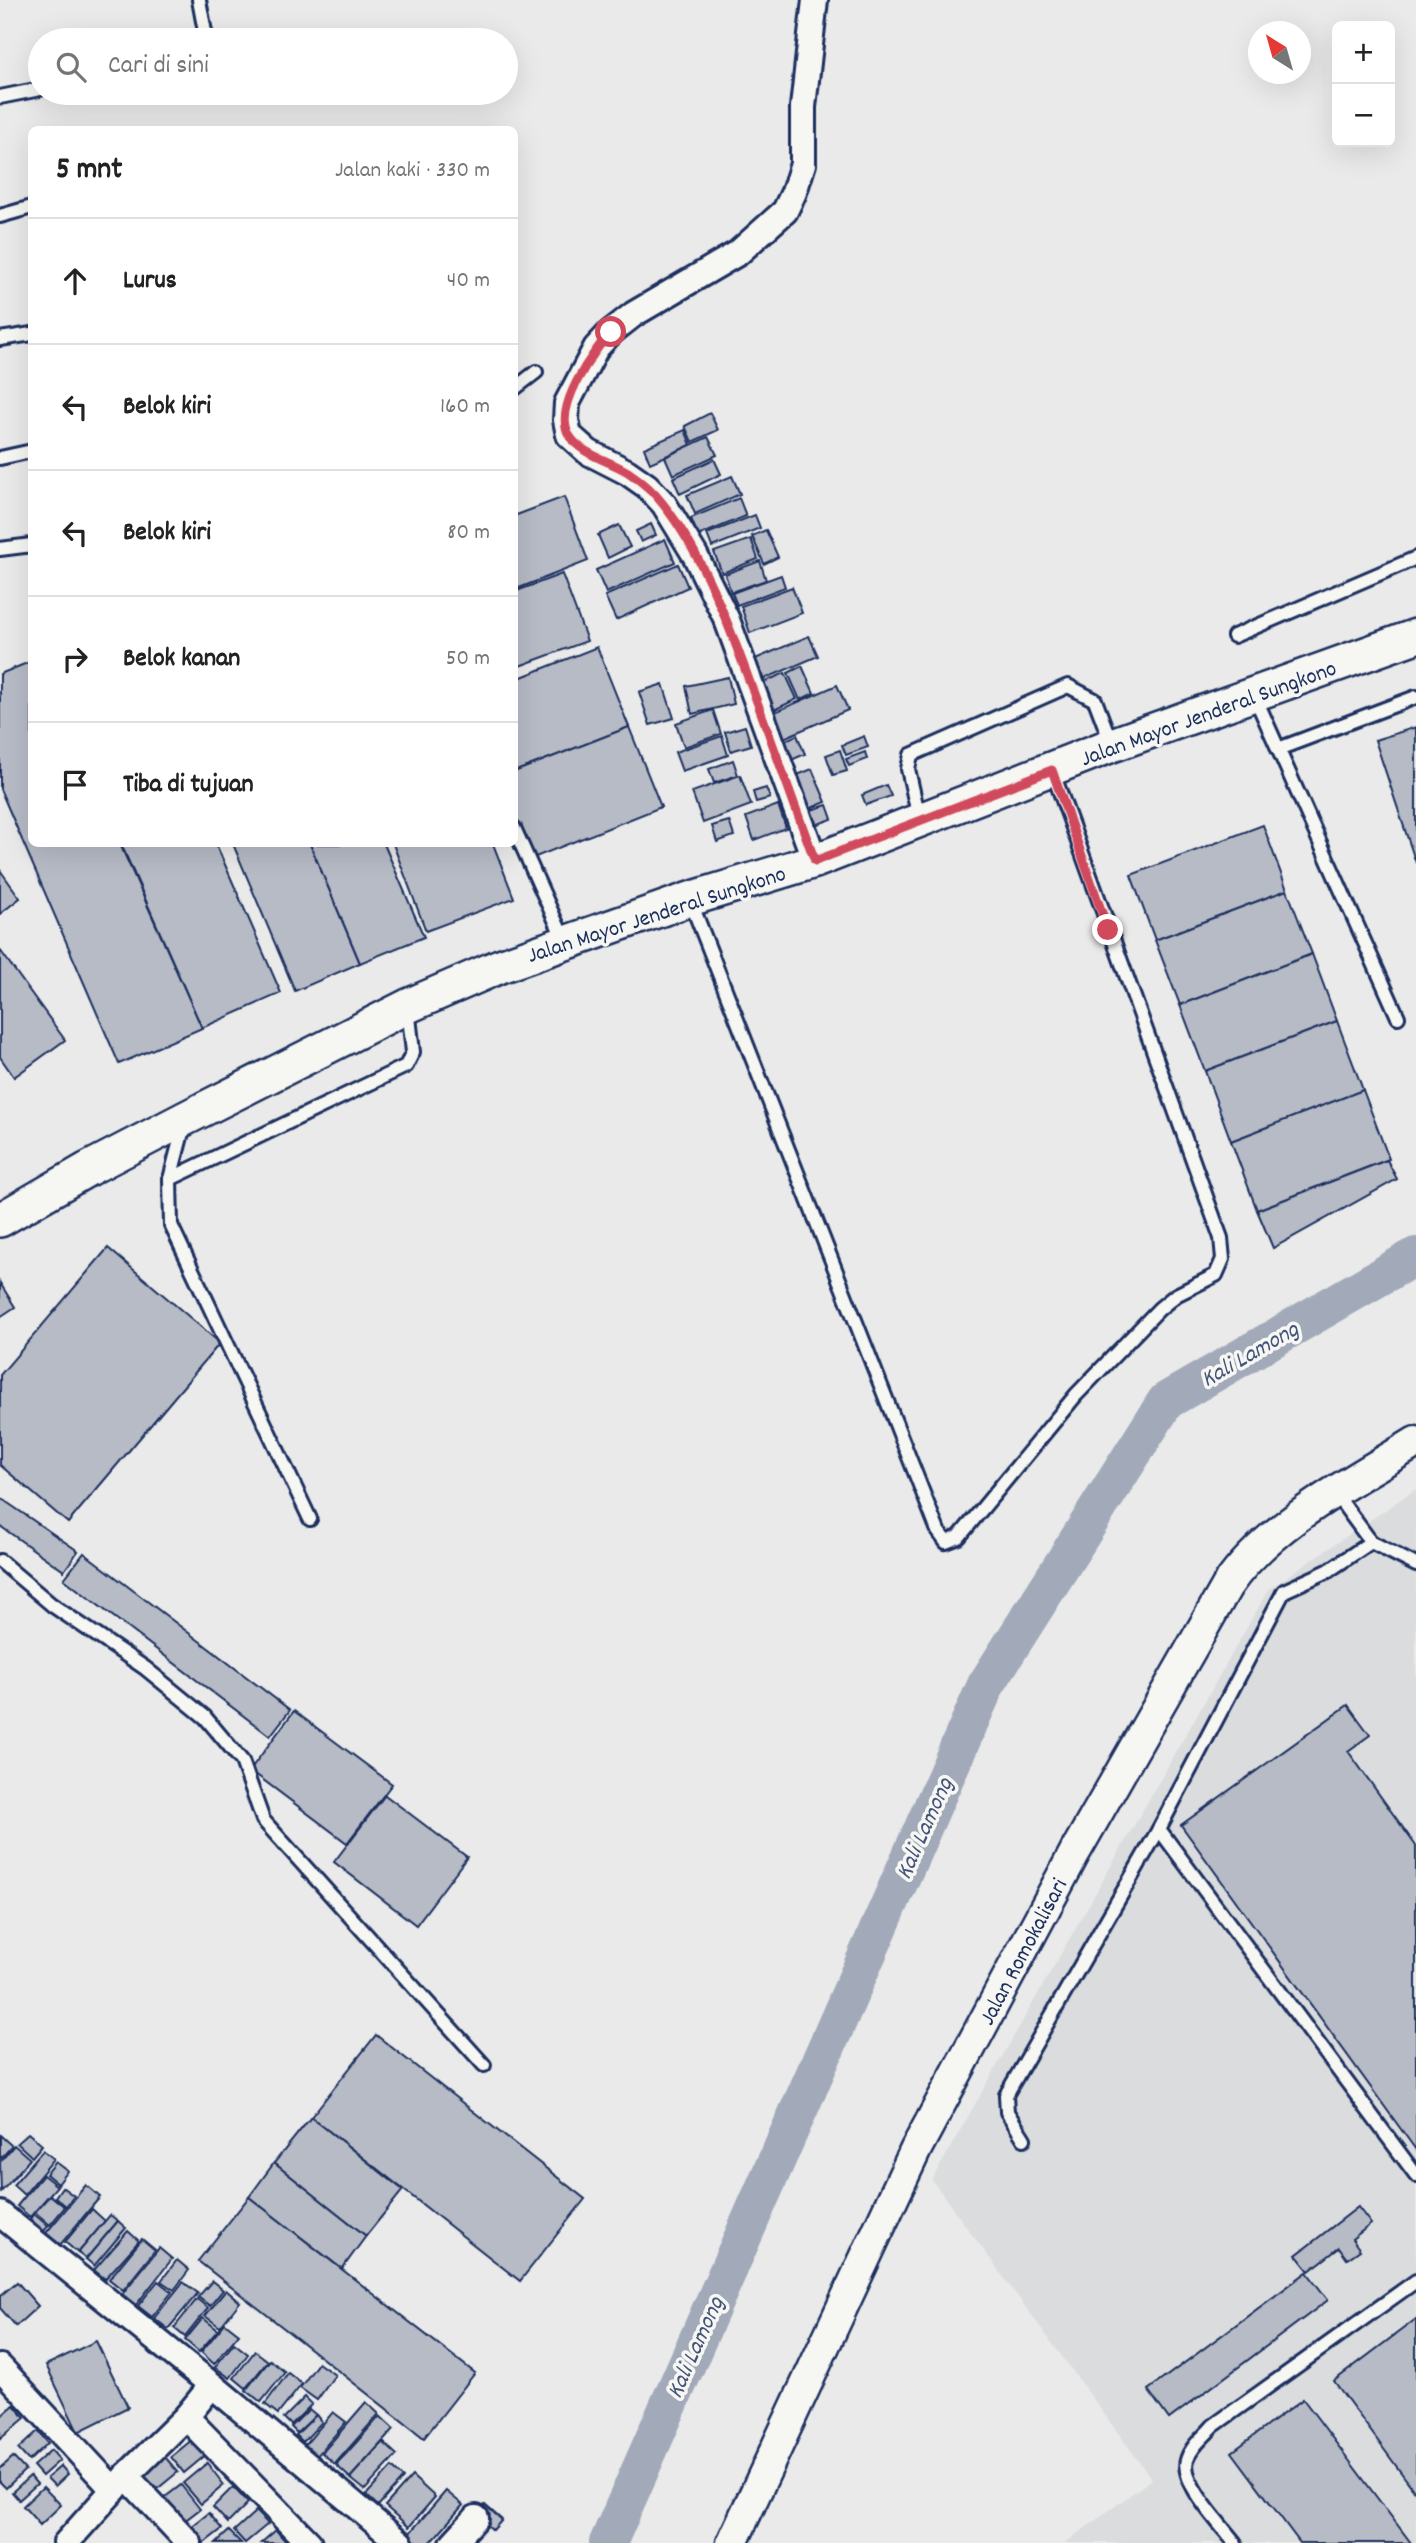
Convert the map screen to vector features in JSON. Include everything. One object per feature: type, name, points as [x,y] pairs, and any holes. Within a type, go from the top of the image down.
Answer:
[{"type":"main road","name":"Jalan Mayor Jenderal Sungkono","points":[[0,1220],[88,1169],[186,1118],[408,1006],[500,966],[690,899],[815,861],[1112,746],[1416,636]]},
{"type":"street","points":[[815,0],[803,107],[803,164],[785,211],[738,253],[634,314],[611,332],[596,348],[567,402],[566,420],[569,435],[588,452],[627,472],[664,504],[695,555],[727,620],[815,861]]},
{"type":"street","name":"Jalan Romokalisari","points":[[732,2543],[916,2149],[1075,1852],[1220,1598],[1242,1564],[1263,1543],[1334,1492],[1416,1442]]},
{"type":"street","points":[[0,2214],[212,2385],[400,2543]]},
{"type":"street","points":[[0,2367],[120,2483],[189,2543]]},
{"type":"street","points":[[69,2542],[120,2483],[186,2417],[212,2385]]},
{"type":"street","points":[[186,2417],[310,2543]]},
{"type":"street","points":[[453,2543],[476,2518]]},
{"type":"lane","points":[[199,0],[204,28]]},
{"type":"lane","points":[[0,97],[28,91]]},
{"type":"lane","points":[[0,216],[28,208]]},
{"type":"lane","points":[[0,339],[28,335]]},
{"type":"lane","points":[[518,385],[536,372]]},
{"type":"lane","points":[[0,458],[28,452]]},
{"type":"lane","points":[[0,549],[28,546]]},
{"type":"lane","points":[[1234,636],[1416,558]]},
{"type":"lane","points":[[920,820],[908,769],[911,755],[1068,686],[1095,700],[1112,746]]},
{"type":"lane","points":[[1254,693],[1398,1017]]},
{"type":"lane","points":[[1278,749],[1416,697]]},
{"type":"lane","points":[[690,899],[938,1531],[946,1542],[959,1537],[1076,1395],[1159,1309],[1176,1295],[1216,1275],[1223,1259],[1221,1238],[1052,770]]},
{"type":"lane","points":[[518,837],[565,943]]},
{"type":"lane","points":[[170,1179],[406,1066],[413,1052],[408,1006]]},
{"type":"lane","points":[[186,1118],[170,1179],[171,1225],[310,1519]]},
{"type":"lane","points":[[1334,1492],[1371,1542],[1416,1564]]},
{"type":"lane","points":[[1024,2139],[1007,2112],[1006,2095],[1159,1829],[1284,1591],[1328,1571],[1371,1542]]},
{"type":"lane","points":[[0,1561],[52,1605],[145,1668],[205,1717],[242,1761],[263,1820],[484,2065]]},
{"type":"lane","points":[[1159,1829],[1416,2175]]},
{"type":"lane","points":[[1235,2543],[1190,2484],[1186,2463],[1193,2448],[1213,2426],[1416,2281]]},
{"type":"shaded area","points":[[1416,1489],[1416,2543],[1065,2543],[1152,2479],[932,2180],[1269,1589]]},
{"type":"building","points":[[710,413],[718,430],[692,442],[685,426]]},
{"type":"building","points":[[685,430],[691,445],[650,463],[644,448]]},
{"type":"building","points":[[708,437],[717,455],[673,475],[665,457]]},
{"type":"building","points":[[714,459],[721,474],[680,494],[673,478]]},
{"type":"building","points":[[732,476],[740,494],[695,514],[687,495]]},
{"type":"building","points":[[564,497],[588,561],[518,588],[518,514]]},
{"type":"building","points":[[739,498],[746,516],[698,536],[691,518]]},
{"type":"building","points":[[755,515],[760,528],[712,547],[707,534]]},
{"type":"building","points":[[651,524],[656,535],[641,542],[636,531]]},
{"type":"building","points":[[619,525],[630,547],[608,558],[598,535]]},
{"type":"building","points":[[766,530],[778,557],[764,564],[752,536]]},
{"type":"building","points":[[665,539],[675,562],[606,593],[596,570]]},
{"type":"building","points":[[751,539],[758,559],[722,573],[714,552]]},
{"type":"building","points":[[760,561],[766,580],[731,592],[725,574]]},
{"type":"building","points":[[678,564],[688,587],[616,620],[605,596]]},
{"type":"building","points":[[562,574],[587,641],[518,667],[518,590]]},
{"type":"building","points":[[781,575],[785,587],[737,605],[732,593]]},
{"type":"building","points":[[792,587],[802,613],[750,633],[741,606]]},
{"type":"building","points":[[809,636],[818,656],[762,680],[753,660]]},
{"type":"building","points":[[597,647],[629,727],[518,770],[518,678]]},
{"type":"building","points":[[28,663],[28,847],[121,847],[202,1028],[119,1064],[0,789],[0,674]]},
{"type":"building","points":[[802,666],[814,693],[800,700],[788,673]]},
{"type":"building","points":[[785,673],[797,699],[774,710],[762,683]]},
{"type":"building","points":[[728,677],[734,704],[692,714],[686,686]]},
{"type":"building","points":[[663,684],[674,718],[650,725],[639,692]]},
{"type":"building","points":[[837,685],[848,710],[777,741],[766,716]]},
{"type":"building","points":[[713,710],[721,734],[684,747],[676,723]]},
{"type":"building","points":[[745,726],[751,745],[731,751],[725,732]]},
{"type":"building","points":[[629,727],[661,807],[533,858],[518,822],[518,770]]},
{"type":"building","points":[[1416,727],[1416,863],[1375,740]]},
{"type":"building","points":[[797,735],[805,754],[787,762],[779,743]]},
{"type":"building","points":[[722,736],[728,755],[682,771],[675,752]]},
{"type":"building","points":[[864,736],[868,747],[846,755],[842,745]]},
{"type":"building","points":[[840,750],[847,771],[833,775],[826,755]]},
{"type":"building","points":[[865,752],[867,759],[849,766],[846,759]]},
{"type":"building","points":[[733,760],[738,775],[714,783],[709,769]]},
{"type":"building","points":[[812,769],[826,802],[804,811],[790,778]]},
{"type":"building","points":[[740,775],[751,805],[703,823],[692,792]]},
{"type":"building","points":[[886,785],[891,796],[866,805],[862,795]]},
{"type":"building","points":[[766,788],[770,798],[756,802],[753,792]]},
{"type":"building","points":[[778,805],[786,828],[754,840],[746,817]]},
{"type":"building","points":[[827,805],[832,819],[810,827],[805,812]]},
{"type":"building","points":[[729,821],[734,836],[717,842],[712,826]]},
{"type":"building","points":[[1263,825],[1287,890],[1155,940],[1131,875]]},
{"type":"building","points":[[122,847],[217,847],[281,993],[202,1028]]},
{"type":"building","points":[[234,847],[311,847],[360,963],[295,991]]},
{"type":"building","points":[[311,847],[385,847],[424,937],[360,963]]},
{"type":"building","points":[[394,847],[494,847],[514,898],[426,931]]},
{"type":"building","points":[[0,870],[20,898],[0,914]]},
{"type":"building","points":[[1287,890],[1312,954],[1180,1005],[1155,940]]},
{"type":"building","points":[[0,950],[65,1040],[14,1077],[0,1057]]},
{"type":"building","points":[[1312,954],[1337,1021],[1205,1071],[1180,1005]]},
{"type":"building","points":[[1337,1021],[1363,1090],[1231,1141],[1205,1071]]},
{"type":"building","points":[[1363,1090],[1389,1159],[1257,1210],[1231,1141]]},
{"type":"building","points":[[1387,1160],[1397,1179],[1273,1248],[1257,1210]]},
{"type":"building","points":[[108,1248],[220,1343],[68,1523],[0,1465],[0,1375]]},
{"type":"building","points":[[0,1283],[15,1307],[0,1317]]},
{"type":"building","points":[[2,1499],[78,1551],[64,1571],[0,1526]]},
{"type":"building","points":[[84,1553],[290,1710],[270,1736],[64,1579]]},
{"type":"building","points":[[1348,1705],[1370,1735],[1348,1751],[1416,1846],[1416,2150],[1181,1825]]},
{"type":"building","points":[[294,1711],[392,1784],[347,1843],[250,1770]]},
{"type":"building","points":[[385,1795],[467,1857],[416,1925],[334,1862]]},
{"type":"building","points":[[376,2035],[585,2199],[520,2281],[311,2117]]},
{"type":"building","points":[[311,2117],[403,2190],[366,2236],[274,2163]]},
{"type":"building","points":[[28,2133],[42,2145],[32,2157],[17,2143]]},
{"type":"building","points":[[0,2135],[12,2146],[0,2159]]},
{"type":"building","points":[[14,2145],[30,2159],[1,2192],[0,2162]]},
{"type":"building","points":[[43,2150],[54,2159],[24,2195],[13,2185]]},
{"type":"building","points":[[56,2162],[68,2171],[58,2184],[46,2174]]},
{"type":"building","points":[[274,2163],[366,2236],[342,2269],[249,2197]]},
{"type":"building","points":[[43,2175],[57,2186],[30,2217],[17,2206]]},
{"type":"building","points":[[86,2185],[100,2197],[60,2245],[46,2233]]},
{"type":"building","points":[[62,2187],[74,2196],[66,2206],[55,2197]]},
{"type":"building","points":[[50,2195],[65,2207],[50,2225],[35,2212]]},
{"type":"building","points":[[249,2197],[475,2373],[424,2438],[198,2261]]},
{"type":"building","points":[[1358,2207],[1371,2224],[1352,2239],[1360,2250],[1347,2259],[1339,2248],[1309,2271],[1296,2255]]},
{"type":"building","points":[[92,2209],[105,2221],[78,2253],[65,2242]]},
{"type":"building","points":[[34,2214],[48,2226],[44,2231],[30,2219]]},
{"type":"building","points":[[110,2215],[118,2221],[86,2259],[78,2253]]},
{"type":"building","points":[[118,2221],[126,2228],[94,2266],[86,2259]]},
{"type":"building","points":[[128,2231],[139,2241],[105,2279],[94,2270]]},
{"type":"building","points":[[142,2239],[155,2250],[123,2290],[109,2279]]},
{"type":"building","points":[[159,2248],[172,2259],[136,2305],[122,2294]]},
{"type":"building","points":[[177,2260],[189,2270],[174,2290],[161,2281]]},
{"type":"building","points":[[1307,2272],[1328,2300],[1169,2419],[1148,2390]]},
{"type":"building","points":[[158,2281],[172,2292],[152,2317],[138,2306]]},
{"type":"building","points":[[212,2281],[223,2290],[210,2306],[198,2297]]},
{"type":"building","points":[[17,2282],[38,2306],[16,2326],[0,2308],[0,2296]]},
{"type":"building","points":[[183,2282],[198,2293],[168,2329],[154,2318]]},
{"type":"building","points":[[226,2290],[240,2302],[220,2327],[205,2316]]},
{"type":"building","points":[[197,2299],[208,2308],[185,2337],[174,2328]]},
{"type":"building","points":[[203,2318],[218,2330],[199,2352],[185,2340]]},
{"type":"building","points":[[1416,2319],[1416,2493],[1334,2381]]},
{"type":"building","points":[[225,2323],[239,2334],[214,2364],[201,2352]]},
{"type":"building","points":[[96,2341],[128,2407],[78,2432],[46,2365]]},
{"type":"building","points":[[234,2343],[248,2354],[230,2378],[215,2367]]},
{"type":"building","points":[[255,2351],[268,2361],[246,2388],[234,2378]]},
{"type":"building","points":[[270,2360],[285,2372],[261,2402],[246,2390]]},
{"type":"building","points":[[318,2363],[335,2375],[317,2400],[300,2388]]},
{"type":"building","points":[[288,2373],[302,2384],[278,2414],[265,2404]]},
{"type":"building","points":[[305,2397],[312,2404],[291,2425],[284,2418]]},
{"type":"building","points":[[1303,2399],[1411,2543],[1300,2543],[1232,2452]]},
{"type":"building","points":[[366,2402],[379,2414],[335,2464],[322,2453]]},
{"type":"building","points":[[14,2405],[25,2418],[0,2439],[0,2417]]},
{"type":"building","points":[[309,2409],[316,2415],[297,2433],[291,2427]]},
{"type":"building","points":[[333,2412],[346,2422],[317,2456],[304,2446]]},
{"type":"building","points":[[316,2415],[322,2422],[303,2442],[296,2435]]},
{"type":"building","points":[[380,2416],[394,2429],[350,2478],[336,2465]]},
{"type":"building","points":[[38,2431],[48,2443],[29,2461],[18,2449]]},
{"type":"building","points":[[193,2439],[207,2454],[184,2473],[171,2457]]},
{"type":"building","points":[[383,2442],[397,2455],[365,2490],[350,2478]]},
{"type":"building","points":[[51,2450],[60,2460],[42,2476],[33,2466]]},
{"type":"building","points":[[159,2450],[178,2472],[156,2490],[137,2468]]},
{"type":"building","points":[[13,2457],[25,2470],[6,2488],[0,2482],[0,2469]]},
{"type":"building","points":[[207,2463],[224,2485],[201,2504],[183,2483]]},
{"type":"building","points":[[61,2466],[68,2474],[55,2486],[47,2478]]},
{"type":"building","points":[[392,2467],[403,2478],[378,2506],[366,2495]]},
{"type":"building","points":[[30,2476],[37,2484],[19,2500],[12,2492]]},
{"type":"building","points":[[412,2476],[435,2497],[409,2527],[385,2506]]},
{"type":"building","points":[[181,2485],[200,2509],[183,2522],[164,2498]]},
{"type":"building","points":[[43,2487],[61,2505],[40,2525],[23,2506]]},
{"type":"building","points":[[233,2487],[248,2503],[228,2523],[213,2507]]},
{"type":"building","points":[[446,2491],[463,2505],[430,2543],[417,2543],[408,2535]]},
{"type":"building","points":[[485,2505],[502,2520],[493,2530],[476,2515]]},
{"type":"building","points":[[256,2511],[268,2524],[245,2543],[234,2531]]},
{"type":"building","points":[[209,2513],[222,2529],[204,2543],[191,2527]]},
{"type":"building","points":[[276,2530],[287,2543],[261,2543]]},
{"type":"building","points":[[229,2531],[241,2543],[216,2543]]},
{"type":"waterway","name":"Kali Lamong","points":[[608,2543],[986,1685],[1166,1401],[1416,1256]]},
{"type":"route","points":[[611,332],[596,348],[567,402],[569,435],[588,452],[627,472],[647,486],[664,504],[695,555],[727,620],[815,861],[1052,770],[1108,930]]}]
